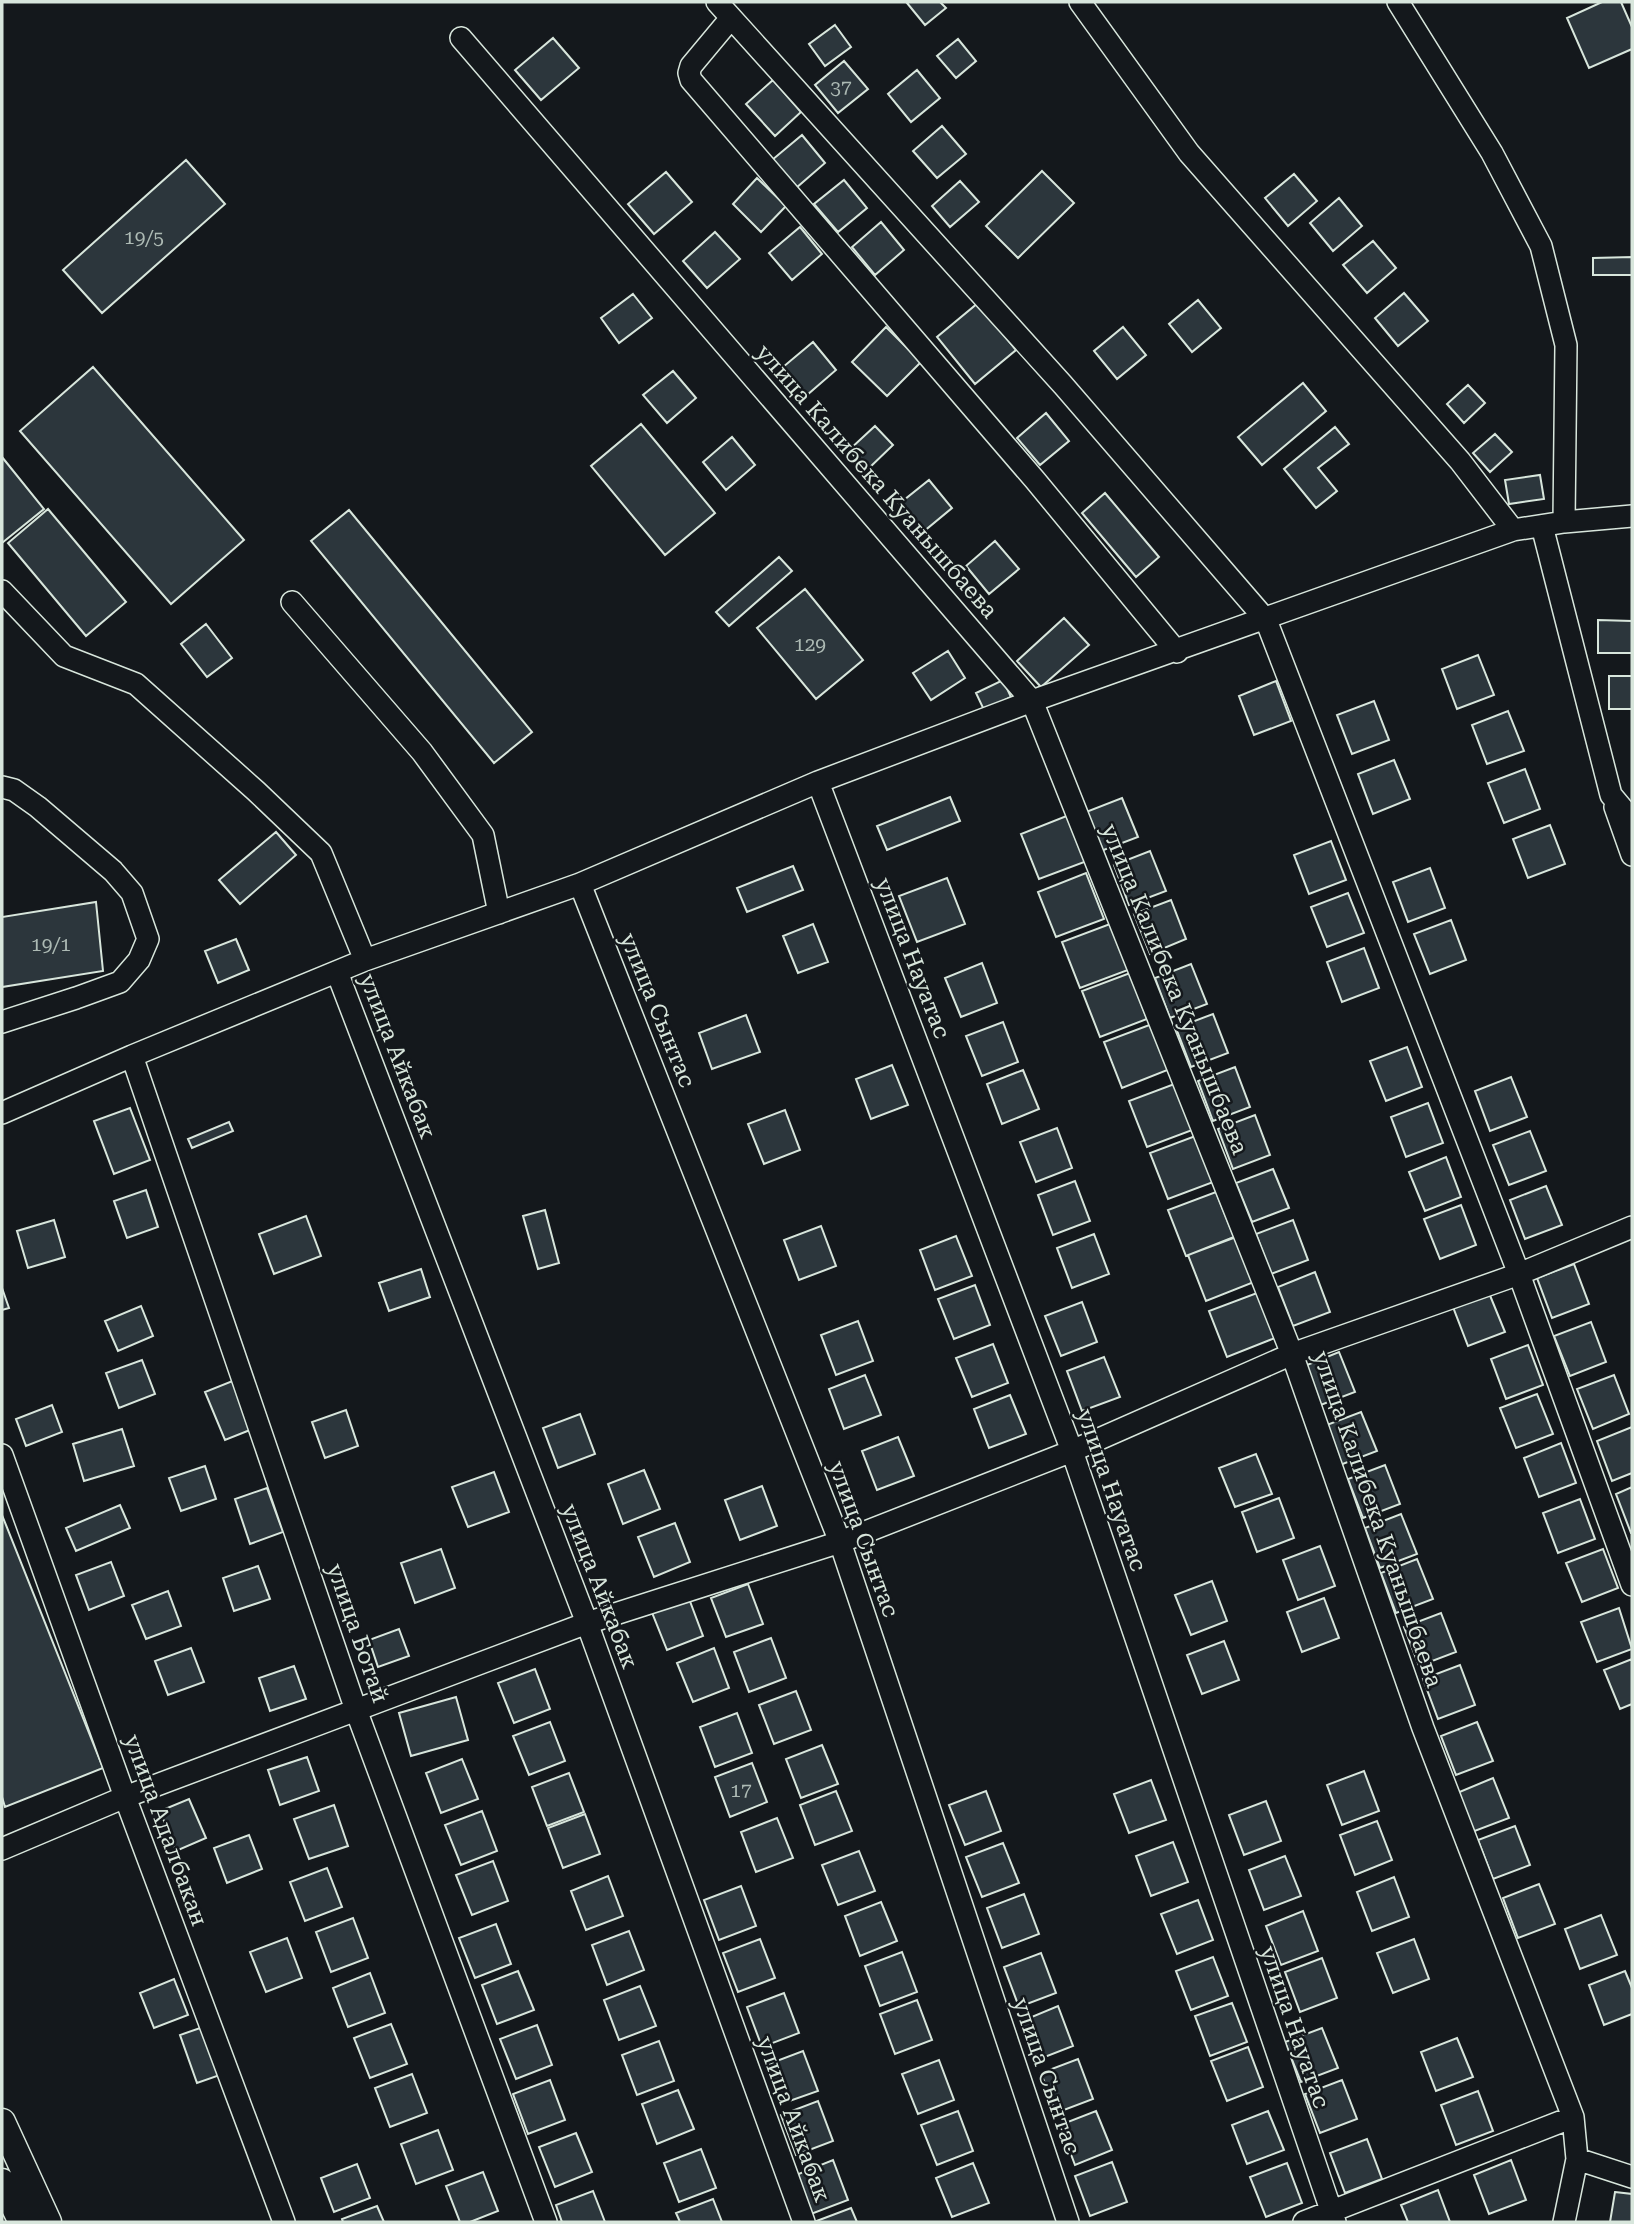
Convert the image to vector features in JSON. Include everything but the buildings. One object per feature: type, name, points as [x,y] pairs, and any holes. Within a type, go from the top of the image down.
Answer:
[{"type":"main road","points":[[2,2122],[48,2222]]},
{"type":"main road","points":[[2,2182],[22,2222]]},
{"type":"street","points":[[717,2],[1063,385],[1266,620],[1519,1274],[1632,1585]]},
{"type":"street","points":[[1080,2],[1189,153],[1460,461],[1513,530]]},
{"type":"street","points":[[1398,2],[1492,153],[1541,246],[1566,345],[1564,522]]},
{"type":"street","points":[[731,18],[691,66],[691,80],[1035,480],[1177,652]]},
{"type":"street","name":"улица Калибека Куанышбаева","points":[[461,38],[1032,701],[1292,1354],[1423,1728],[1573,2117],[1577,2159],[1564,2222]]},
{"type":"street","points":[[2,1113],[365,960],[580,884],[818,782],[1032,701],[1177,652],[1513,530],[1632,516]]},
{"type":"street","points":[[1542,526],[1611,795],[1632,855]]},
{"type":"street","points":[[2,591],[64,656],[136,684],[321,853],[365,960]]},
{"type":"street","points":[[292,603],[422,752],[482,835],[499,913]]},
{"type":"street","name":"улица Науатас","points":[[818,782],[1072,1451],[1333,2217]]},
{"type":"street","points":[[2,787],[14,790],[38,807],[113,871],[132,893],[148,939],[139,960],[120,982],[2,1022]]},
{"type":"street","points":[[1611,795],[1632,820]]},
{"type":"street","name":"улица Сынтас","points":[[580,884],[840,1542],[1068,2222]]},
{"type":"street","name":"улица Айкабак","points":[[337,972],[587,1623],[804,2222]]},
{"type":"street","name":"улица Ботай","points":[[132,1056],[356,1710],[546,2222]]},
{"type":"street","points":[[2,1849],[125,1797],[587,1623],[840,1542],[1072,1451],[1292,1354],[1519,1274],[1632,1227]]},
{"type":"street","name":"улица Адалбакан","points":[[2,1455],[125,1797],[284,2222]]},
{"type":"street","points":[[1304,2222],[1333,2217],[1573,2117]]},
{"type":"street","points":[[1577,2159],[1632,2177]]}]
